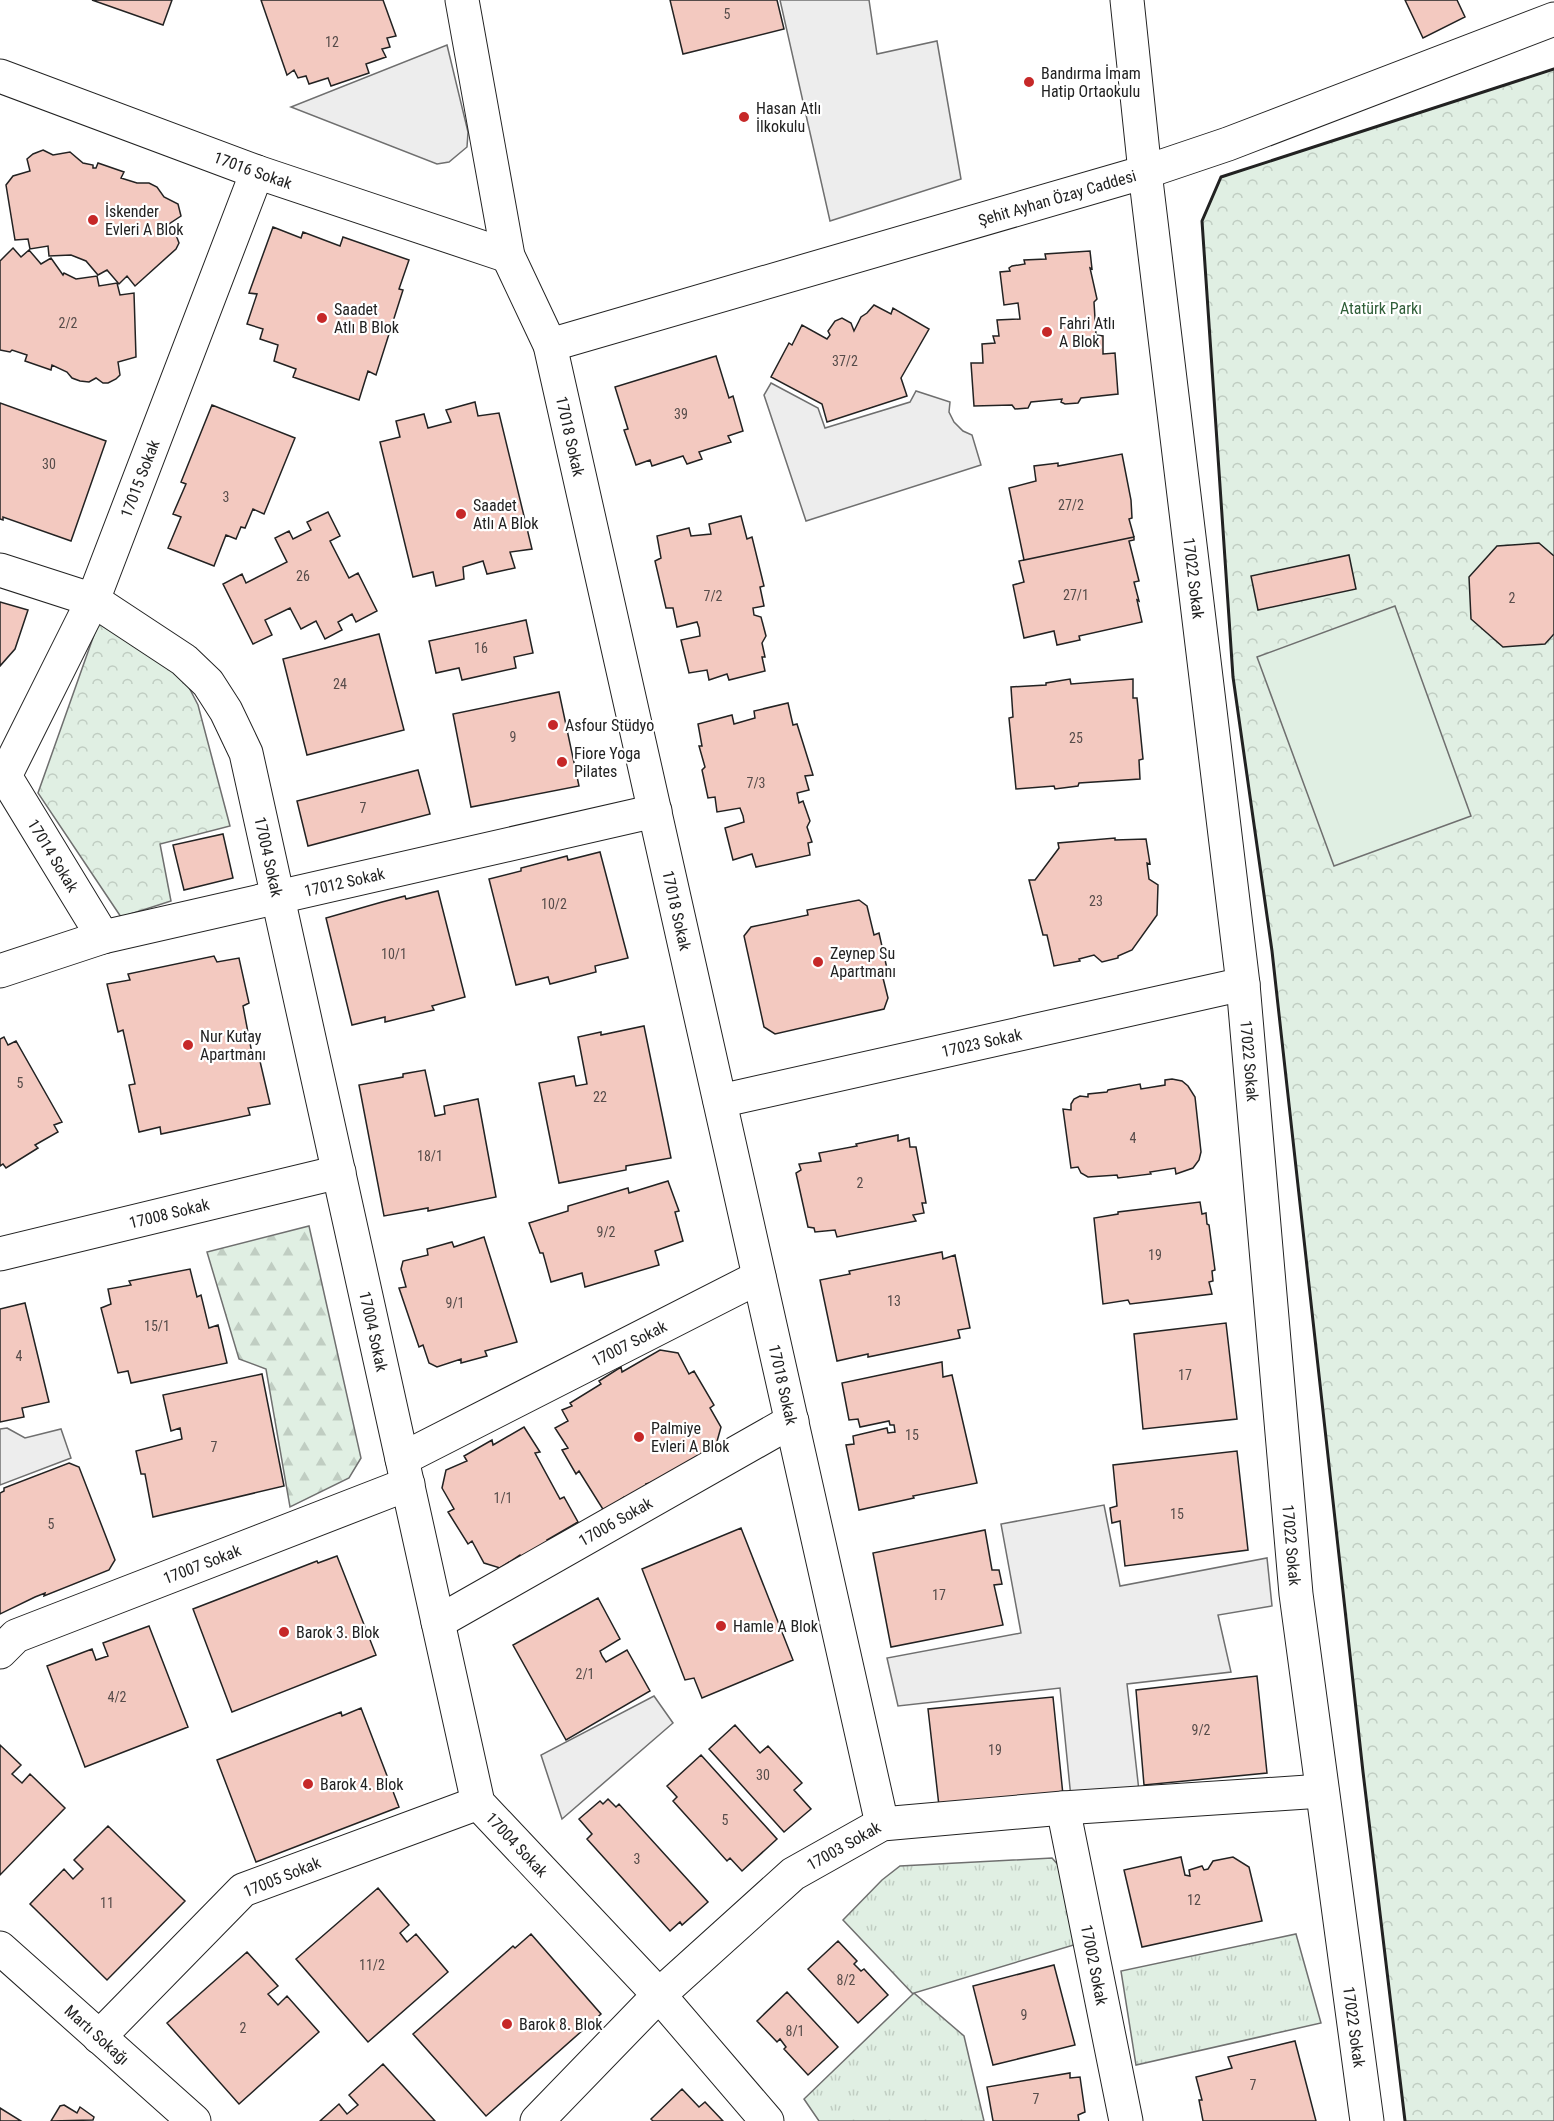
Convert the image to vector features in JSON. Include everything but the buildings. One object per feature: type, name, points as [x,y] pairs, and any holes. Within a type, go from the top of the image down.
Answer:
[{"type":"street","name":"17018 Sokak","points":[[462,0],[508,256],[550,345],[882,1824]]},
{"type":"street","name":"17022 Sokak","points":[[1127,0],[1243,984],[1296,1594],[1367,2121]]},
{"type":"street","name":"Şehit Ayhan Özay Caddesi","points":[[550,345],[1146,172],[1228,144],[1554,19]]},
{"type":"street","name":"17016 Sokak","points":[[0,76],[257,172],[508,256]]},
{"type":"street","name":"17015 Sokak","points":[[2,776],[93,600],[257,172]]},
{"type":"street","name":"17004 Sokak","points":[[0,570],[93,600],[184,660],[208,683],[226,711],[246,753],[478,1803],[659,1995],[767,2121]]},
{"type":"street","name":"17014 Sokak","points":[[2,776],[103,937]]},
{"type":"street","name":"17012 Sokak","points":[[0,971],[103,937],[655,811]]},
{"type":"street","name":"17023 Sokak","points":[[720,1101],[1243,984]]},
{"type":"street","name":"17008 Sokak","points":[[0,1254],[339,1172]]},
{"type":"street","name":"17007 Sokak","points":[[0,1652],[16,1636],[405,1471],[759,1277]]},
{"type":"street","name":"17006 Sokak","points":[[438,1622],[792,1421]]},
{"type":"street","name":"17003 Sokak","points":[[537,2121],[659,1995],[793,1874],[882,1824],[1063,1808],[1322,1791]]},
{"type":"street","name":"17005 Sokak","points":[[99,2037],[243,1890],[478,1803]]},
{"type":"street","name":"17002 Sokak","points":[[1063,1808],[1126,2121]]},
{"type":"street","name":"Martı Sokağı","points":[[0,1948],[194,2121]]},
{"type":"green space","name":"Atatürk Parkı","points":[[1554,69],[1554,2121],[1405,2121],[1363,1772],[1272,951],[1233,677],[1202,221],[1221,177]]},
{"type":"green space","points":[[1395,606],[1471,816],[1334,866],[1257,657]]},
{"type":"green space","points":[[100,618],[181,672],[198,705],[230,826],[160,844],[171,901],[121,917],[38,793]]},
{"type":"green space","points":[[309,1226],[361,1458],[349,1478],[290,1507],[266,1369],[239,1359],[207,1252]]},
{"type":"green space","points":[[1052,1858],[1067,1875],[1077,1944],[914,1993],[964,2036],[984,2121],[819,2121],[804,2099],[913,1994],[843,1920],[882,1880],[900,1866]]},
{"type":"green space","points":[[1296,1934],[1321,2023],[1136,2065],[1121,1971]]},
{"type":"shaded area","points":[[780,0],[869,0],[877,54],[937,41],[961,179],[830,221]]},
{"type":"shaded area","points":[[447,45],[468,132],[467,147],[449,162],[437,164],[291,107]]},
{"type":"shaded area","points":[[771,383],[818,408],[825,428],[910,402],[916,391],[950,402],[949,412],[954,422],[963,431],[972,435],[981,465],[806,521],[764,395]]},
{"type":"shaded area","points":[[7,1428],[25,1438],[61,1429],[71,1458],[0,1485],[0,1429]]},
{"type":"shaded area","points":[[1104,1505],[1120,1586],[1267,1558],[1272,1606],[1218,1615],[1231,1672],[1127,1684],[1139,1791],[1071,1798],[1060,1688],[898,1706],[887,1658],[1021,1633],[1001,1524]]},
{"type":"shaded area","points":[[654,1696],[673,1723],[562,1819],[541,1755]]},
{"type":"wall","points":[[1405,2121],[1363,1772],[1272,951],[1233,677],[1202,221],[1221,177],[1554,69]]},
{"type":"place","name":"Bandırma İmam Hatip Ortaokulu","points":[[1029,82]]},
{"type":"place","name":"Hasan Atlı İlkokulu","points":[[744,117]]},
{"type":"place","name":"İskender Evleri A Blok","points":[[93,220]]},
{"type":"place","name":"Saadet Atlı B Blok","points":[[322,318]]},
{"type":"place","name":"Fahri Atlı A Blok","points":[[1047,332]]},
{"type":"place","name":"Saadet Atlı A Blok","points":[[461,514]]},
{"type":"place","name":"Asfour Stüdyo","points":[[553,725]]},
{"type":"place","name":"Fiore Yoga Pilates","points":[[562,762]]},
{"type":"place","name":"Zeynep Su Apartmanı","points":[[818,962]]},
{"type":"place","name":"Nur Kutay Apartmanı","points":[[188,1045]]},
{"type":"place","name":"Palmiye Evleri A Blok","points":[[639,1437]]},
{"type":"place","name":"Hamle A Blok","points":[[721,1626]]},
{"type":"place","name":"Barok 3. Blok","points":[[284,1632]]},
{"type":"place","name":"Barok 4. Blok","points":[[308,1784]]},
{"type":"place","name":"Barok 8. Blok","points":[[507,2024]]}]
